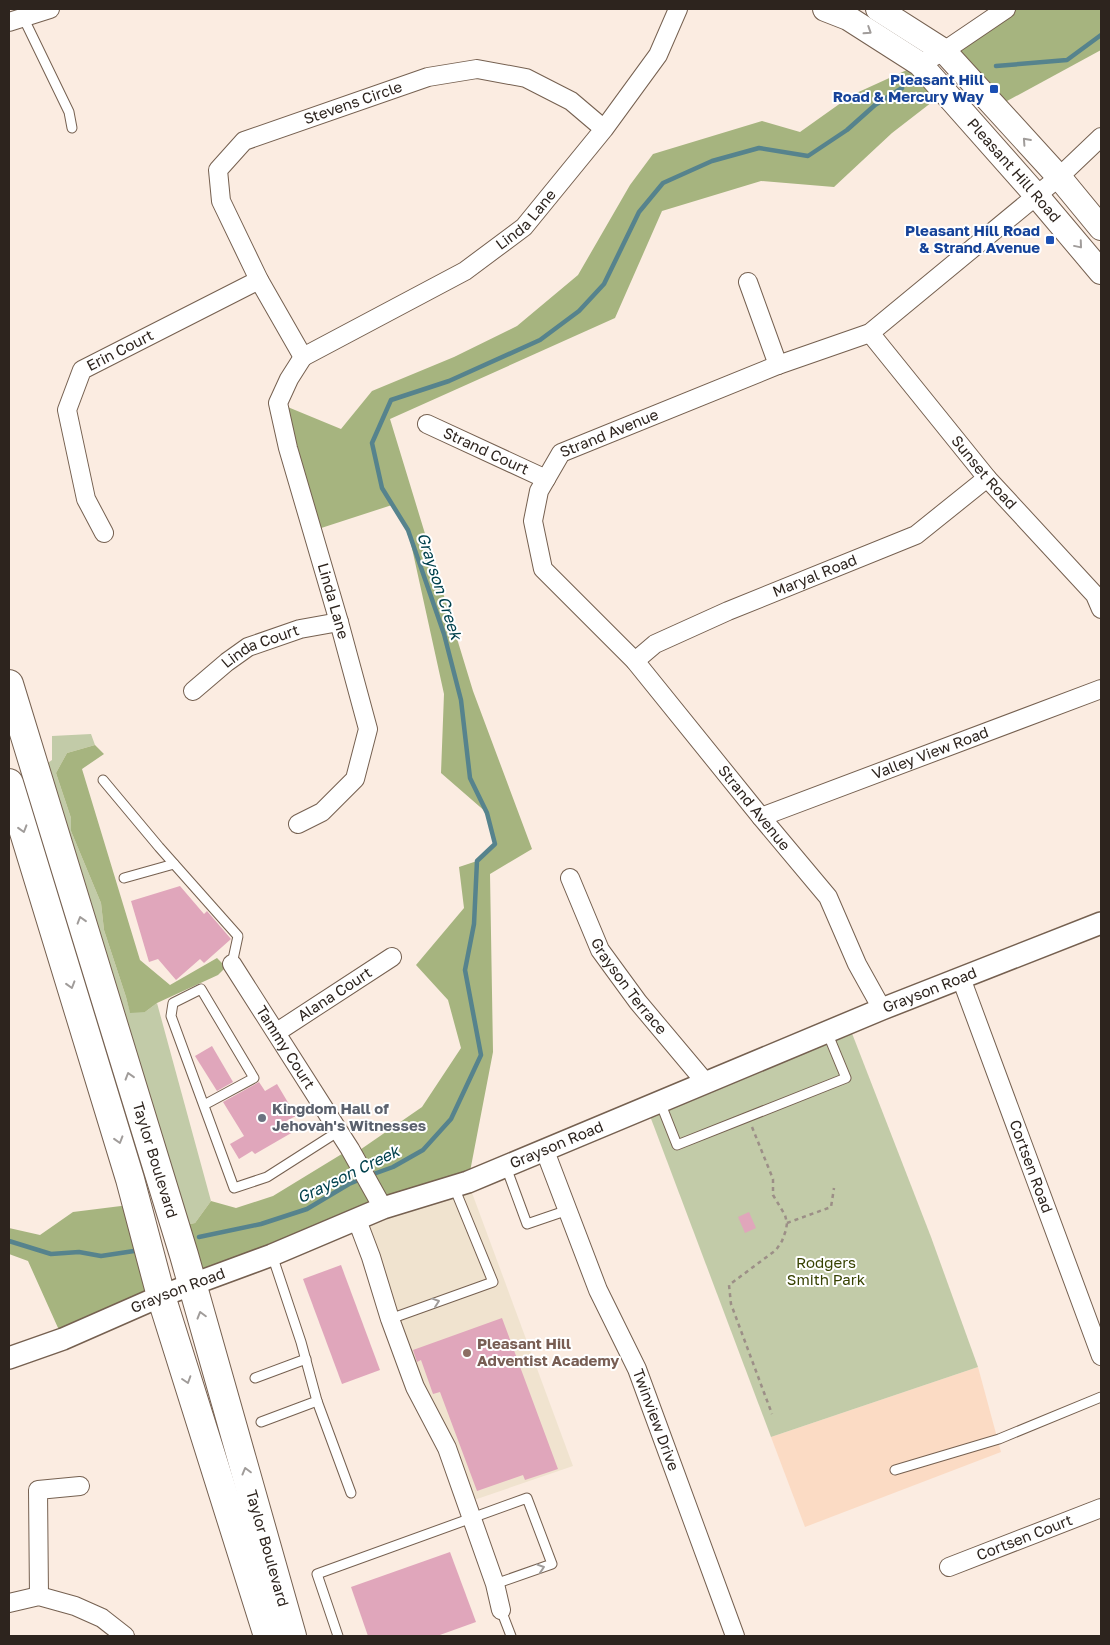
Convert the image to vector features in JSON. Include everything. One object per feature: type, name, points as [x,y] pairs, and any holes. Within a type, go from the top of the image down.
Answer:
[{"type":"main road","name":"Pleasant Hill Road","points":[[825,9],[848,18],[920,64],[1036,195],[1101,272]]},
{"type":"main road","name":"Pleasant Hill Road","points":[[878,9],[944,50],[1059,177],[1101,228]]},
{"type":"main road","name":"Taylor Boulevard","points":[[9,684],[192,1285],[292,1636]]},
{"type":"main road","name":"Taylor Boulevard","points":[[9,783],[130,1178],[161,1296],[268,1636]]},
{"type":"street","points":[[16,19],[50,9]]},
{"type":"street","name":"Linda Lane","points":[[298,824],[322,812],[355,779],[368,729],[288,448],[278,404],[289,379],[303,357],[465,271],[524,228],[604,129],[658,54],[678,9]]},
{"type":"street","points":[[920,64],[1006,9]]},
{"type":"street","name":"Stevens Circle","points":[[259,280],[221,201],[218,170],[244,141],[428,77],[477,69],[526,78],[571,101],[604,129]]},
{"type":"street","name":"Strand Avenue","points":[[882,1009],[857,964],[828,897],[635,661],[543,569],[533,521],[539,491],[562,453],[778,365],[870,333],[1059,177],[1101,137]]},
{"type":"street","points":[[259,280],[303,357]]},
{"type":"street","name":"Erin Court","points":[[104,532],[86,498],[67,410],[82,370],[259,280]]},
{"type":"street","points":[[748,282],[778,365]]},
{"type":"street","name":"Sunset Road","points":[[870,333],[987,478],[1095,595],[1101,608]]},
{"type":"street","name":"Strand Court","points":[[427,424],[546,478]]},
{"type":"street","name":"Maryal Road","points":[[635,661],[655,644],[728,611],[916,534],[987,478]]},
{"type":"street","name":"Linda Court","points":[[193,691],[248,647],[300,629],[339,622]]},
{"type":"street","name":"Valley View Road","points":[[761,817],[1101,689]]},
{"type":"street","name":"Grayson Terrace","points":[[570,878],[600,950],[638,1002],[706,1083]]},
{"type":"street","name":"Grayson Road","points":[[9,1358],[63,1339],[161,1296],[272,1255],[357,1220],[379,1200],[454,1187],[545,1151],[882,1009],[1101,923]]},
{"type":"street","name":"Alana Court","points":[[276,1032],[392,957]]},
{"type":"street","name":"Tammy Court","points":[[232,964],[339,1131],[379,1200]]},
{"type":"street","name":"Cortsen Road","points":[[961,978],[1101,1356]]},
{"type":"street","name":"Twinview Drive","points":[[545,1151],[598,1290],[637,1368],[735,1636]]},
{"type":"street","points":[[357,1220],[415,1387],[446,1448],[472,1518],[495,1584],[501,1610]]},
{"type":"street","points":[[39,1596],[38,1490],[80,1486]]},
{"type":"street","name":"Cortsen Court","points":[[949,1568],[1101,1508]]},
{"type":"street","points":[[9,1603],[39,1596],[75,1606],[102,1618],[125,1636]]},
{"type":"lane","points":[[16,19],[69,112],[72,128]]},
{"type":"lane","points":[[104,780],[174,864],[238,936],[232,964]]},
{"type":"lane","points":[[124,878],[174,864]]},
{"type":"lane","points":[[204,1106],[254,1078],[201,989],[173,1003],[171,1016],[234,1188],[267,1177],[339,1131]]},
{"type":"lane","points":[[660,1102],[677,1145],[846,1078],[827,1032]]},
{"type":"lane","points":[[506,1167],[526,1224],[568,1210]]},
{"type":"lane","points":[[390,1319],[493,1282],[454,1187]]},
{"type":"lane","points":[[272,1255],[306,1359],[317,1401],[352,1493]]},
{"type":"lane","points":[[255,1378],[306,1359]]},
{"type":"lane","points":[[895,1470],[999,1439],[1101,1397]]},
{"type":"lane","points":[[261,1422],[317,1401]]},
{"type":"lane","points":[[338,1636],[317,1574],[527,1498],[552,1564],[495,1584]]},
{"type":"lane","points":[[501,1610],[511,1636]]},
{"type":"path","points":[[748,1116],[773,1180],[774,1195],[785,1215],[787,1223],[782,1242],[776,1250],[729,1285],[731,1304],[772,1414]]},
{"type":"path","points":[[787,1223],[831,1207],[834,1188]]},
{"type":"shaded area","name":"Pleasant Hill Adventist Academy","points":[[468,1182],[573,1466],[474,1500],[464,1498],[357,1220]]},
{"type":"shaded area","points":[[978,1367],[1001,1452],[805,1527],[771,1437]]},
{"type":"green space","points":[[1006,9],[1101,9],[1101,50],[996,107],[944,51]]},
{"type":"green space","points":[[920,64],[945,92],[892,133],[834,187],[761,181],[662,211],[615,318],[390,419],[473,691],[532,849],[490,874],[493,1052],[468,1182],[192,1285],[176,1227],[195,1223],[211,1201],[236,1208],[273,1196],[350,1149],[354,1154],[422,1107],[461,1048],[448,1000],[416,965],[464,908],[459,867],[477,861],[494,844],[487,813],[441,773],[444,694],[408,530],[392,505],[312,531],[278,403],[341,429],[372,391],[454,357],[517,326],[578,275],[630,185],[653,154],[762,121],[800,132],[852,95]]},
{"type":"green space","points":[[91,734],[95,745],[67,753],[56,773],[71,818],[71,831],[101,903],[104,930],[130,1012],[145,1012],[157,1003],[211,1201],[195,1223],[176,1227],[35,772],[52,760],[52,736]]},
{"type":"green space","points":[[95,745],[104,754],[82,769],[140,960],[170,985],[217,958],[226,967],[218,975],[157,1003],[145,1012],[130,1013],[104,930],[101,903],[71,831],[71,818],[56,773],[67,753]]},
{"type":"green space","name":"Rodgers Smith Park","points":[[848,1023],[931,1237],[978,1367],[771,1437],[647,1108]]},
{"type":"green space","points":[[137,1204],[161,1296],[63,1339],[28,1261],[9,1254],[9,1228],[40,1235],[73,1212]]},
{"type":"building","points":[[180,886],[204,914],[207,911],[231,939],[204,963],[200,959],[176,980],[158,959],[149,962],[131,901]]},
{"type":"building","points":[[212,1046],[233,1082],[217,1091],[195,1056]]},
{"type":"building","name":"Kingdom Hall of Jehovah's Witnesses","points":[[259,1082],[265,1091],[277,1084],[296,1116],[286,1121],[293,1132],[255,1154],[252,1151],[239,1159],[230,1144],[244,1136],[223,1102]]},
{"type":"building","points":[[749,1212],[756,1228],[745,1233],[738,1217]]},
{"type":"building","points":[[341,1265],[380,1370],[342,1384],[303,1279]]},
{"type":"building","points":[[502,1318],[558,1469],[525,1480],[523,1475],[477,1491],[440,1392],[433,1394],[421,1360],[417,1362],[413,1350]]},
{"type":"building","points":[[450,1552],[476,1622],[437,1636],[368,1636],[351,1587]]},
{"type":"waterway","name":"Grayson Creek","points":[[996,66],[1067,60],[1101,35]]},
{"type":"waterway","name":"Grayson Creek","points":[[368,1176],[393,1167],[423,1150],[451,1119],[481,1055],[465,970],[474,924],[477,861],[495,844],[487,813],[470,778],[461,700],[444,634],[408,530],[382,488],[372,443],[391,400],[449,381],[540,340],[579,311],[604,284],[639,212],[663,183],[712,161],[759,148],[808,156],[847,130],[875,105],[902,88]]},
{"type":"waterway","name":"Grayson Creek","points":[[199,1237],[261,1224],[307,1209],[361,1179]]},
{"type":"waterway","name":"Grayson Creek","points":[[9,1241],[51,1254],[79,1252],[101,1256],[134,1251]]},
{"type":"place","name":"Pleasant Hill Road & Mercury Way","points":[[994,89]]},
{"type":"place","name":"Pleasant Hill Road & Strand Avenue","points":[[1050,240]]},
{"type":"place","name":"Kingdom Hall of Jehovah's Witnesses","points":[[262,1118]]},
{"type":"place","name":"Pleasant Hill Adventist Academy","points":[[467,1353]]}]
